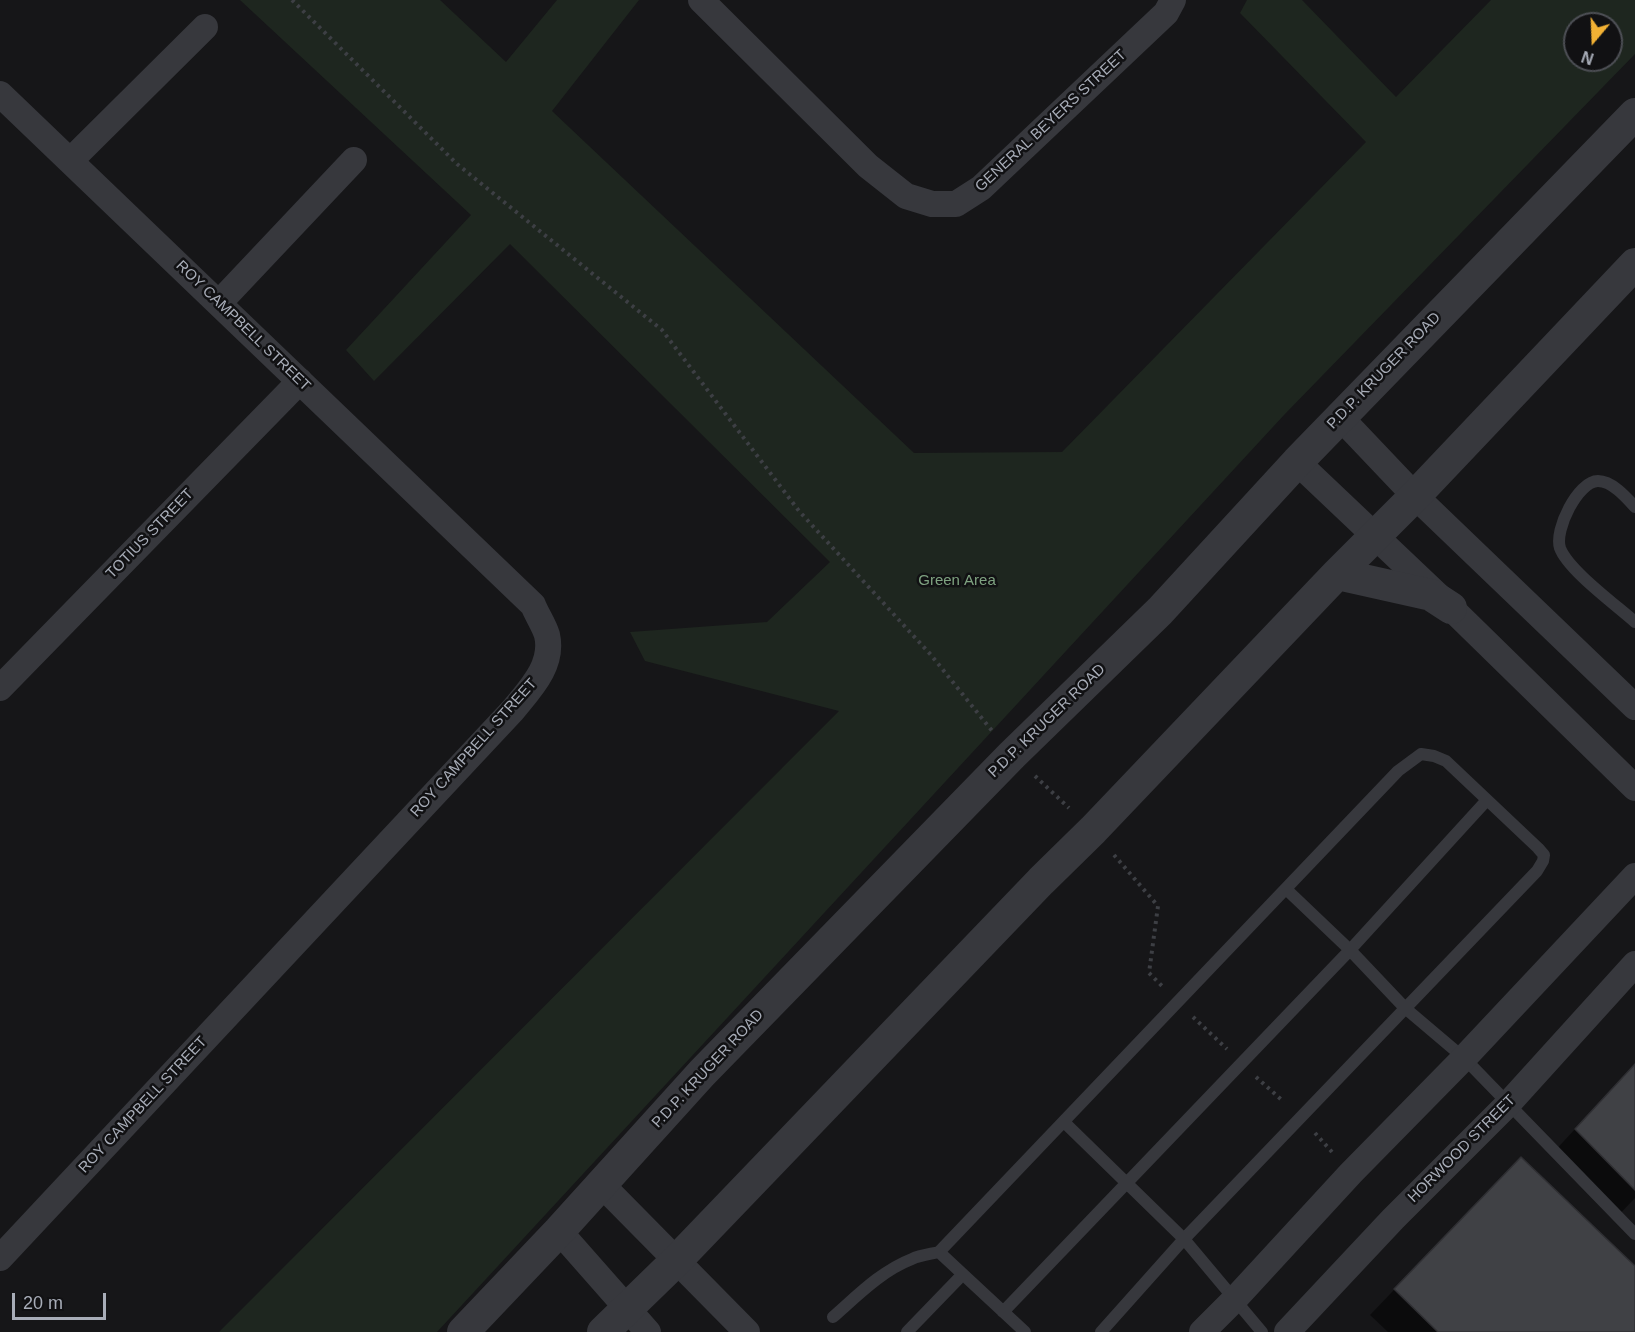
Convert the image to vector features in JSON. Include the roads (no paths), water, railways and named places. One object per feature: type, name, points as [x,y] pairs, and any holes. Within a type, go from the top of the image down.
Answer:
[{"type":"street","name":"GENERAL BEYERS STREET","points":[[701,0],[875,172],[906,196],[932,204],[956,204],[981,188],[1166,13],[1173,0]]},
{"type":"street","points":[[70,161],[205,27]]},
{"type":"street","name":"ROY CAMPBELL STREET","points":[[0,94],[532,605],[547,636],[547,660],[535,683],[513,710],[0,1258]]},
{"type":"street","name":"P.D.P. KRUGER ROAD","points":[[463,1332],[559,1231],[702,1073],[1012,755],[1160,611],[1340,417],[1635,114]]},
{"type":"street","points":[[219,303],[354,160]]},
{"type":"street","points":[[603,1332],[676,1261],[1041,881],[1093,830],[1635,264]]},
{"type":"street","name":"TOTIUS STREET","points":[[4,674],[300,381]]},
{"type":"street","points":[[1340,417],[1415,496],[1635,707]]},
{"type":"street","points":[[1297,462],[1376,535],[1635,788]]},
{"type":"street","points":[[1337,574],[1431,595],[1451,608]]},
{"type":"street","points":[[1202,1332],[1635,876]]},
{"type":"street","name":"HORWOOD STREET","points":[[1287,1332],[1393,1219],[1508,1104],[1635,964]]},
{"type":"street","points":[[602,1184],[747,1332]]},
{"type":"street","points":[[559,1231],[648,1332]]},
{"type":"lane","points":[[1635,507],[1605,482],[1596,481],[1586,486],[1562,518],[1559,538],[1559,546],[1568,562],[1635,622]]},
{"type":"lane","points":[[833,1317],[872,1282],[890,1270],[913,1258],[939,1252],[1409,761],[1421,754],[1446,761],[1544,855],[1537,871],[1184,1239],[1101,1332]]},
{"type":"lane","points":[[1003,1312],[1350,950],[1488,801]]},
{"type":"lane","points":[[1286,889],[1350,950],[1405,1008],[1464,1058],[1635,1234]]},
{"type":"lane","points":[[1064,1122],[1184,1239],[1262,1332]]},
{"type":"lane","points":[[939,1252],[1025,1332]]},
{"type":"lane","points":[[906,1332],[963,1274]]},
{"type":"park label","name":"Green Area","points":[[957,581]]}]
